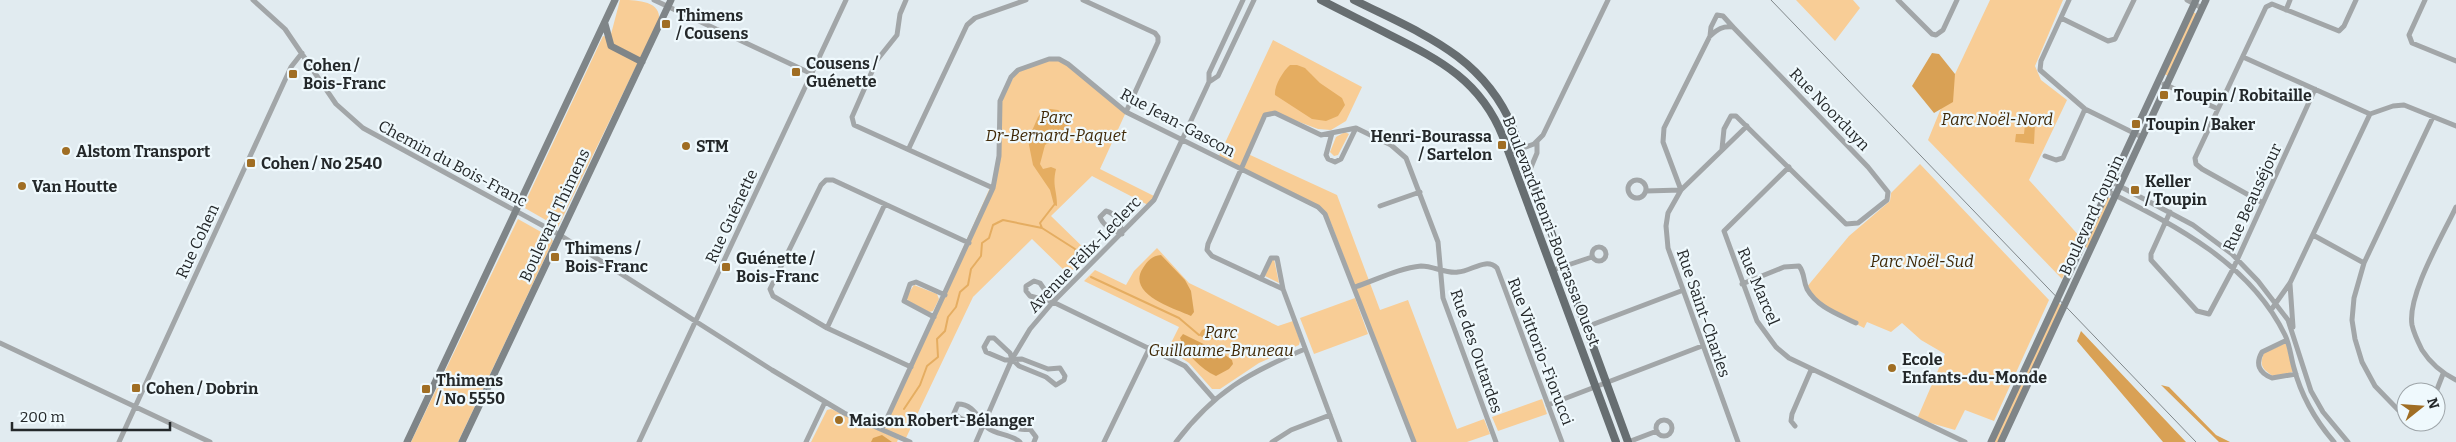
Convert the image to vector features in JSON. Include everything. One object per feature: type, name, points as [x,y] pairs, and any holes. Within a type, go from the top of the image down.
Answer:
[{"type":"main road","name":"Boulevard Henri-Bourassa Ouest","points":[[1321,0],[1430,55],[1459,75],[1490,109],[1509,153],[1616,442]]},
{"type":"main road","name":"Boulevard Henri-Bourassa Ouest","points":[[1354,0],[1442,45],[1473,68],[1501,102],[1529,172],[1628,442]]},
{"type":"street","name":"Chemin du Bois-Franc","points":[[253,0],[281,25],[336,104],[356,123],[560,235],[825,402],[910,442]]},
{"type":"street","points":[[407,442],[615,0]]},
{"type":"street","points":[[654,0],[670,4],[812,74]]},
{"type":"street","name":"Rue Guénette","points":[[638,442],[846,0]]},
{"type":"street","points":[[906,0],[900,14],[897,35],[877,60],[852,117],[854,124],[993,188]]},
{"type":"street","points":[[909,148],[967,25],[975,18],[1008,3],[1026,0]]},
{"type":"street","points":[[1083,0],[1155,33],[1158,37],[1158,42],[1126,112]]},
{"type":"street","name":"Avenue Félix-Leclerc","points":[[1210,82],[1209,73],[1242,0]]},
{"type":"street","name":"Avenue Félix-Leclerc","points":[[976,442],[1012,359],[1030,329],[1053,302],[1154,200],[1210,82],[1218,76],[1254,0]]},
{"type":"street","points":[[1509,153],[1537,142],[1545,132],[1608,0]]},
{"type":"street","points":[[1898,0],[1932,34],[1936,35],[1943,30],[1956,0]]},
{"type":"street","points":[[2069,0],[2040,61],[2040,70],[2084,109],[2142,137]]},
{"type":"street","points":[[2061,18],[2108,41],[2115,39],[2119,33],[2134,0]]},
{"type":"street","points":[[2186,0],[2195,2],[2202,8]]},
{"type":"street","name":"Boulevard Toupin","points":[[2001,442],[2206,0]]},
{"type":"street","points":[[2286,10],[2290,0]]},
{"type":"street","points":[[2263,203],[2202,169],[2196,164],[2195,158],[2269,4],[2339,31],[2344,26],[2356,0]]},
{"type":"street","points":[[2425,0],[2409,35],[2412,43],[2456,61]]},
{"type":"street","name":"Boulevard Toupin","points":[[1992,442],[2195,2]]},
{"type":"street","name":"Boulevard Thimens","points":[[462,442],[670,4]]},
{"type":"street","name":"Rue Noorduyn","points":[[1681,190],[1673,172],[1662,135],[1710,36],[1711,27],[1717,15],[1723,16],[1868,167],[1888,192],[1887,200],[1858,223],[1846,224],[1789,167]]},
{"type":"street","points":[[604,24],[611,46],[642,62]]},
{"type":"street","points":[[1710,36],[1719,28],[1733,27]]},
{"type":"street","name":"Rue Cohen","points":[[119,442],[291,67],[302,53]]},
{"type":"street","points":[[2243,57],[2370,114],[2404,105],[2456,126]]},
{"type":"street","name":"Rue Jean-Gascon","points":[[882,429],[993,188],[999,156],[1000,101],[1011,77],[1018,70],[1049,59],[1058,60],[1095,85],[1112,103],[1126,112],[1318,207],[1325,214],[1414,442]]},
{"type":"street","points":[[2158,81],[2218,109]]},
{"type":"street","name":"Rue Beauséjour","points":[[2166,222],[2150,254],[2151,260],[2197,311],[2209,314],[2233,268],[2315,90]]},
{"type":"street","points":[[2045,156],[2056,160],[2063,158],[2084,109]]},
{"type":"street","points":[[1283,289],[1212,256],[1207,250],[1265,116],[1269,113],[1275,113],[1321,134],[1356,128]]},
{"type":"street","points":[[2271,310],[2290,283],[2370,114]]},
{"type":"street","points":[[1722,149],[1727,121],[1731,116],[1736,116],[1789,167]]},
{"type":"street","points":[[2396,408],[2375,386],[2362,362],[2352,320],[2354,298],[2364,263],[2433,117]]},
{"type":"street","name":"Rue Saint-Charles","points":[[1738,442],[1681,291],[1668,248],[1666,226],[1668,213],[1681,190],[1747,126]]},
{"type":"street","points":[[1332,133],[1326,155],[1328,159],[1335,162],[1341,159],[1356,128]]},
{"type":"street","name":"Rue des Outardes","points":[[1356,128],[1399,151],[1411,168],[1438,242],[1443,298],[1496,442]]},
{"type":"street","points":[[1529,172],[1537,153],[1537,142]]},
{"type":"street","name":"Rue Marcel","points":[[1789,167],[1724,231],[1757,322],[1765,334],[1789,358],[1965,442]]},
{"type":"street","points":[[911,367],[827,328],[773,296],[770,289],[820,185],[826,180],[833,180],[969,242]]},
{"type":"street","points":[[2112,182],[2193,225],[2237,259],[2277,302],[2295,336]]},
{"type":"street","points":[[1646,191],[1681,190]]},
{"type":"street","points":[[2107,191],[2210,248],[2233,268],[2271,310],[2287,340],[2296,374],[2313,412],[2334,442]]},
{"type":"street","points":[[1380,206],[1420,192]]},
{"type":"street","points":[[827,328],[884,204]]},
{"type":"street","points":[[2456,206],[2418,288],[2412,307],[2412,324],[2416,339],[2426,356],[2443,374],[2456,380]]},
{"type":"street","points":[[1103,212],[1111,212],[1121,225],[1122,234],[1114,231],[1101,221],[1100,217],[1103,212]]},
{"type":"street","points":[[2166,222],[2170,212]]},
{"type":"street","points":[[2313,235],[2364,263]]},
{"type":"street","points":[[2079,252],[2086,256]]},
{"type":"street","points":[[1553,270],[1592,257]]},
{"type":"street","points":[[1261,279],[1271,258],[1277,258],[1283,289],[1340,442]]},
{"type":"street","name":"Rue Vittorio-Fiorucci","points":[[1355,287],[1419,266],[1441,268],[1454,273],[1486,263],[1492,264],[1497,268],[1562,442]]},
{"type":"street","points":[[1742,284],[1784,267],[1799,266],[1803,271],[1806,288],[1816,301],[1826,309],[1856,323]]},
{"type":"street","points":[[1053,302],[1040,283],[1034,281],[1026,286],[1030,296],[1053,302],[1150,347],[1185,366],[1214,399]]},
{"type":"street","points":[[934,317],[904,301],[910,284],[916,282],[944,295]]},
{"type":"street","points":[[2290,283],[2290,308],[2295,336],[2311,391],[2323,412],[2348,442]]},
{"type":"street","points":[[1586,327],[1681,291]]},
{"type":"street","points":[[1012,359],[1010,352],[994,338],[985,341],[984,347],[986,352],[1004,360],[1012,359],[1022,359],[1048,369],[1060,368],[1065,376],[1064,380],[1056,385],[1046,377],[1019,366],[1012,359]]},
{"type":"street","points":[[2287,340],[2262,352],[2258,363],[2261,372],[2272,378],[2296,374]]},
{"type":"street","points":[[0,343],[210,442]]},
{"type":"street","points":[[1548,405],[1702,346]]},
{"type":"street","points":[[1104,442],[1150,347]]},
{"type":"street","points":[[1176,442],[1214,399],[1262,367],[1305,349]]},
{"type":"street","points":[[1795,426],[1791,421],[1792,414],[1811,370]]},
{"type":"street","points":[[2440,382],[2443,374]]},
{"type":"street","points":[[806,442],[825,402]]},
{"type":"street","points":[[1020,442],[988,428],[984,422],[980,415],[965,404],[958,404],[955,408],[954,413],[958,417],[976,423],[984,422],[991,420],[1019,430],[1030,429],[1036,437],[1034,442]]},
{"type":"street","points":[[1272,442],[1291,430],[1330,415]]},
{"type":"street","points":[[1628,442],[1657,431]]},
{"type":"green space","points":[[620,0],[646,2],[656,8],[659,19],[558,227],[523,207],[603,36],[610,38]]},
{"type":"green space","points":[[1796,0],[1853,0],[1860,8],[1835,41]]},
{"type":"green space","name":"Parc Noël-Nord","points":[[1990,0],[2063,0],[2035,66],[2041,80],[2067,100],[2029,180],[2081,238],[2062,279],[1928,140],[1955,74]]},
{"type":"green space","points":[[2193,12],[2197,14],[2168,76],[2164,74]]},
{"type":"green space","points":[[1273,40],[1362,87],[1346,121],[1331,130],[1318,129],[1275,113],[1265,116],[1248,154],[1337,195],[1380,310],[1408,300],[1457,429],[1484,419],[1490,434],[1467,442],[1414,442],[1331,223],[1318,207],[1218,158]]},
{"type":"green space","name":"Parc Dr-Bernard-Paquet","points":[[1049,59],[1059,59],[1126,112],[1100,169],[1156,197],[1150,206],[1092,176],[1051,216],[1090,254],[1068,274],[1032,239],[973,297],[905,440],[882,429],[997,172],[1000,101],[1018,70]]},
{"type":"green space","points":[[1345,132],[1349,134],[1338,155],[1334,156],[1330,152],[1336,137]]},
{"type":"green space","name":"Parc Noël-Sud","points":[[1920,164],[2049,300],[1994,421],[1965,410],[1955,430],[1917,419],[1945,354],[1921,340],[1902,323],[1891,332],[1867,322],[1864,328],[1827,309],[1806,288],[1849,236],[1890,201],[1891,193]]},
{"type":"green space","points":[[2107,197],[2111,199],[2088,248],[2084,247]]},
{"type":"green space","points":[[518,219],[550,237],[553,241],[458,442],[411,442]]},
{"type":"green space","name":"Parc Guillaume-Bruneau","points":[[1157,248],[1189,283],[1278,326],[1293,321],[1300,341],[1299,345],[1259,363],[1220,389],[1212,389],[1189,363],[1168,349],[1179,327],[1084,281],[1095,270],[1126,285],[1134,271]]},
{"type":"green space","points":[[1274,259],[1279,283],[1265,276],[1271,261]]},
{"type":"green space","points":[[914,285],[937,294],[939,299],[933,311],[929,312],[908,301],[906,297]]},
{"type":"green space","name":"Parc Guillaume-Bruneau","points":[[1355,298],[1368,334],[1314,354],[1300,318]]},
{"type":"green space","points":[[2058,302],[2062,306],[1998,442],[1993,442]]},
{"type":"green space","points":[[2286,343],[2293,372],[2273,376],[2262,366],[2264,353]]},
{"type":"green space","points":[[1542,399],[1547,414],[1498,431],[1492,417]]},
{"type":"green space","name":"Maison Robert-Bélanger","points":[[831,409],[898,439],[897,442],[811,442],[827,410]]},
{"type":"shaded area","points":[[1932,53],[1939,54],[1955,74],[1953,102],[1934,113],[1912,86]]},
{"type":"shaded area","points":[[1290,65],[1305,68],[1320,83],[1342,98],[1345,105],[1338,116],[1326,121],[1312,119],[1275,95],[1280,79]]},
{"type":"shaded area","points":[[1050,109],[1058,110],[1067,116],[1069,122],[1069,127],[1064,134],[1045,145],[1040,164],[1043,169],[1051,167],[1056,169],[1057,206],[1054,205],[1050,190],[1033,165],[1028,140],[1038,117],[1043,111]]},
{"type":"shaded area","points":[[2025,124],[2035,124],[2034,144],[2015,142],[2016,134],[2024,134]]},
{"type":"shaded area","points":[[1161,255],[1185,280],[1191,291],[1194,312],[1191,316],[1154,299],[1146,293],[1141,285],[1139,277],[1145,265],[1153,257]]},
{"type":"shaded area","points":[[1210,327],[1226,331],[1227,334],[1213,339],[1206,339],[1199,335],[1202,330]]},
{"type":"shaded area","points":[[2081,331],[2186,442],[2163,442],[2077,341]]},
{"type":"shaded area","points":[[1183,334],[1224,354],[1232,360],[1233,364],[1229,369],[1216,376],[1210,373],[1199,365],[1186,350],[1180,338]]},
{"type":"shaded area","points":[[2161,385],[2169,387],[2216,435],[2230,442],[2219,442]]},
{"type":"shaded area","points":[[882,435],[892,442],[871,442],[873,438]]},
{"type":"waterway","points":[[1054,205],[1040,223],[1042,228],[1075,249],[1078,264]]},
{"type":"waterway","points":[[904,409],[920,385],[927,366],[938,357],[937,339],[945,331],[948,317],[956,307],[960,292],[968,285],[971,269],[981,256],[982,243],[989,238],[993,225],[1003,220],[1042,228]]},
{"type":"waterway","points":[[1091,277],[1179,318],[1199,335]]},
{"type":"tram line","points":[[1771,0],[2196,442]]},
{"type":"place","name":"Thimens / Cousens","points":[[666,24]]},
{"type":"place","name":"Cousens / Guénette","points":[[796,72]]},
{"type":"place","name":"Cohen / Bois-Franc","points":[[293,74]]},
{"type":"place","name":"Toupin / Robitaille","points":[[2164,95]]},
{"type":"place","name":"Toupin / Baker","points":[[2136,124]]},
{"type":"place","name":"Henri-Bourassa / Sartelon","points":[[1502,145]]},
{"type":"place","name":"STM","points":[[686,146]]},
{"type":"place","name":"Alstom Transport","points":[[66,151]]},
{"type":"place","name":"Cohen / No 2540","points":[[251,163]]},
{"type":"place","name":"Van Houtte","points":[[22,186]]},
{"type":"place","name":"Keller / Toupin","points":[[2135,190]]},
{"type":"place","name":"Thimens / Bois-Franc","points":[[555,257]]},
{"type":"place","name":"Guénette / Bois-Franc","points":[[726,267]]},
{"type":"place","name":"Ecole Enfants-du-Monde","points":[[1892,368]]},
{"type":"place","name":"Cohen / Dobrin","points":[[136,388]]},
{"type":"place","name":"Thimens / No 5550","points":[[426,389]]},
{"type":"place","name":"Maison Robert-Bélanger","points":[[839,420]]}]
